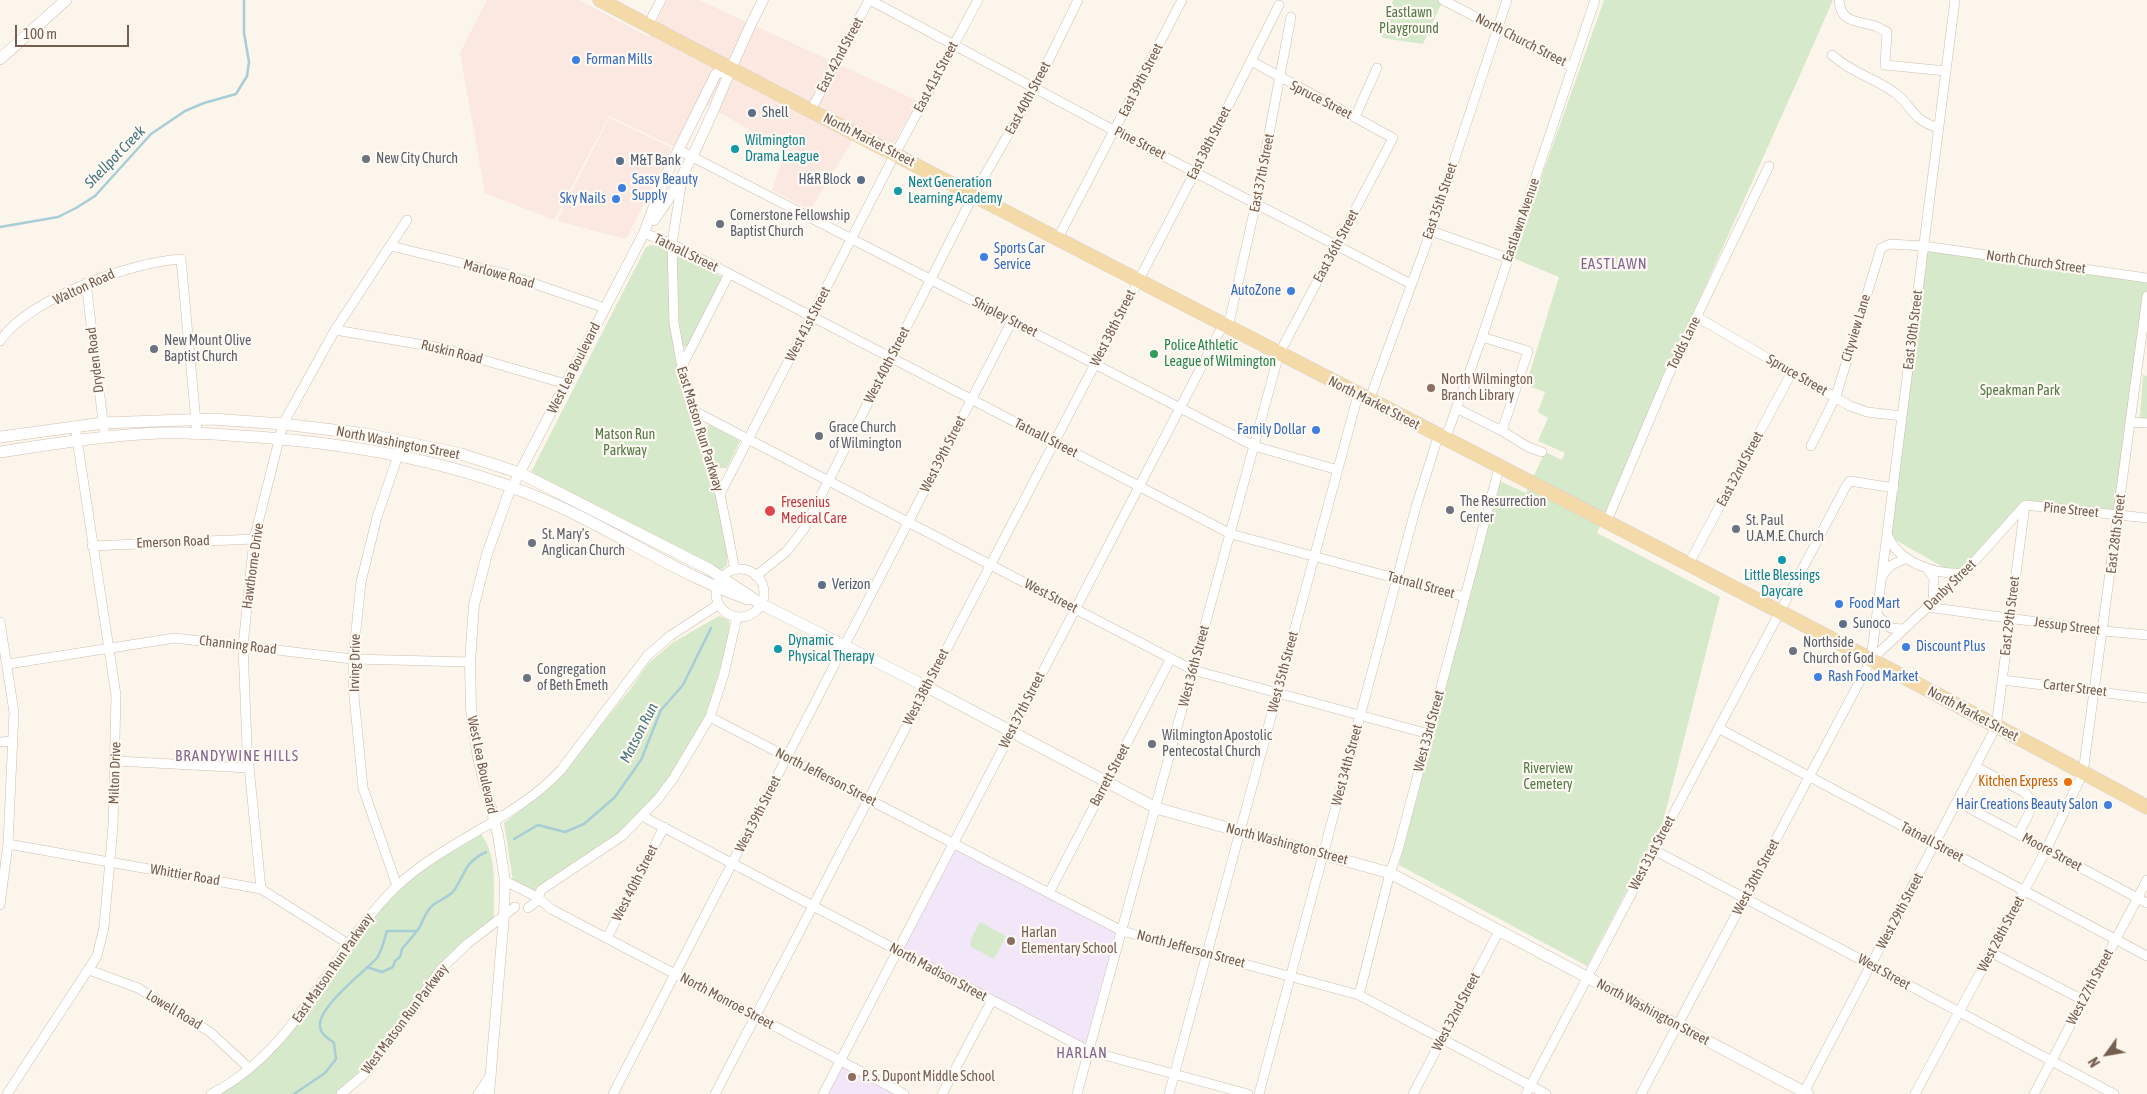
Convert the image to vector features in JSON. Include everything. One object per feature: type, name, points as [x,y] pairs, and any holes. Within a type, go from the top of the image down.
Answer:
[{"type":"main road","points":[[0,60],[66,0]]},
{"type":"main road","name":"North Market Street","points":[[600,0],[974,194],[1057,240],[1781,613],[2147,807]]},
{"type":"main road","name":"North Washington Street","points":[[0,437],[103,422],[196,418],[283,424],[403,441],[461,454],[520,473],[722,577],[761,604]]},
{"type":"main road","name":"North Washington Street","points":[[0,452],[105,437],[197,432],[280,439],[398,454],[430,462],[511,488],[557,506],[716,588],[761,604],[845,645],[1156,808],[1390,873],[1805,1093]]},
{"type":"street","points":[[648,25],[661,0]]},
{"type":"street","points":[[730,69],[763,0]]},
{"type":"street","name":"Pine Street","points":[[870,0],[1115,131],[1337,244],[1411,284]]},
{"type":"street","name":"East 42nd Street","points":[[811,110],[870,0]]},
{"type":"street","name":"East 41st Street","points":[[895,154],[978,0]]},
{"type":"street","name":"East 40th Street","points":[[974,194],[1035,88],[1078,0]]},
{"type":"street","name":"East 39th Street","points":[[1057,240],[1182,0]]},
{"type":"street","name":"North Church Street","points":[[1443,0],[1572,67]]},
{"type":"street","name":"East 35th Street","points":[[1363,398],[1431,231],[1507,0]]},
{"type":"street","name":"Eastlawn Avenue","points":[[1441,438],[1456,408],[1482,336],[1595,0]]},
{"type":"street","points":[[1839,0],[1841,10],[1847,17],[1855,22],[1872,25],[1887,32],[1885,65],[1946,71]]},
{"type":"street","name":"East 30th Street","points":[[1871,660],[1955,0]]},
{"type":"street","name":"East 38th Street","points":[[1137,281],[1279,5]]},
{"type":"street","name":"East 37th Street","points":[[1223,326],[1230,319],[1256,203],[1291,17]]},
{"type":"street","points":[[1832,55],[1846,68],[1896,94],[1914,115],[1939,128]]},
{"type":"street","name":"Spruce Street","points":[[1250,61],[1393,138]]},
{"type":"street","points":[[1355,117],[1377,68]]},
{"type":"street","name":"West Lea Boulevard","points":[[490,1094],[505,881],[494,819],[473,728],[470,662],[473,613],[481,576],[490,543],[511,488],[644,233],[664,179],[716,74],[730,69],[730,76],[685,168],[664,207],[644,233]]},
{"type":"street","name":"East 36th Street","points":[[1279,354],[1393,138]]},
{"type":"street","name":"Shipley Street","points":[[679,150],[1254,446],[1338,470]]},
{"type":"street","name":"West 41st Street","points":[[720,494],[895,154]]},
{"type":"street","name":"Todds Lane","points":[[1606,523],[1668,376],[1769,166]]},
{"type":"street","name":"East Matson Run Parkway","points":[[685,168],[672,244],[674,323],[681,368],[692,410],[720,494],[735,570]]},
{"type":"street","name":"West 40th Street","points":[[756,576],[796,540],[974,194]]},
{"type":"street","name":"Hawthorne Drive","points":[[261,889],[249,768],[243,646],[254,539],[283,424],[335,330],[392,246],[406,220]]},
{"type":"street","points":[[1431,231],[1508,258]]},
{"type":"street","name":"Tatnall Street","points":[[644,233],[672,244],[1231,534],[1465,597]]},
{"type":"street","name":"Cityview Lane","points":[[1810,446],[1836,396],[1881,248],[1890,244],[1924,246]]},
{"type":"street","name":"Marlowe Road","points":[[392,246],[506,274],[605,308]]},
{"type":"street","name":"North Church Street","points":[[1924,246],[2147,278]]},
{"type":"street","name":"Walton Road","points":[[0,341],[19,319],[86,283],[132,267],[181,259],[196,418]]},
{"type":"street","points":[[681,368],[729,274]]},
{"type":"street","name":"West 38th Street","points":[[715,1094],[1137,281]]},
{"type":"street","name":"Dryden Road","points":[[86,283],[105,437]]},
{"type":"street","name":"East 28th Street","points":[[2083,773],[2104,631],[2137,368],[2145,329],[2147,296]]},
{"type":"street","name":"Spruce Street","points":[[1697,317],[1836,396],[1850,406],[1867,412],[1902,416]]},
{"type":"street","name":"West 39th Street","points":[[613,1094],[1012,321]]},
{"type":"street","name":"West 37th Street","points":[[822,1094],[1223,326]]},
{"type":"street","name":"Ruskin Road","points":[[335,330],[442,348],[566,384]]},
{"type":"street","points":[[1482,336],[1528,351],[1502,430]]},
{"type":"street","name":"West 36th Street","points":[[1078,1094],[1279,354]]},
{"type":"street","points":[[2137,368],[2147,370]]},
{"type":"street","name":"East 32nd Street","points":[[1688,565],[1792,372]]},
{"type":"street","name":"West 35th Street","points":[[1169,1094],[1338,470],[1363,398]]},
{"type":"street","points":[[1456,408],[1502,430],[1528,447],[1542,452]]},
{"type":"street","name":"West Street","points":[[692,410],[1193,670],[1429,734]]},
{"type":"street","points":[[196,418],[197,432]]},
{"type":"street","points":[[2130,422],[2147,424]]},
{"type":"street","name":"Milton Drive","points":[[7,1094],[89,970],[101,945],[116,761],[116,695],[75,426]]},
{"type":"street","name":"West 34th Street","points":[[1259,1094],[1398,579],[1441,438]]},
{"type":"street","name":"Irving Drive","points":[[397,886],[363,788],[353,686],[353,658],[361,582],[377,517],[403,441]]},
{"type":"street","name":"West 33rd Street","points":[[1359,994],[1499,468]]},
{"type":"street","name":"West 31st Street","points":[[1528,1090],[1718,728],[1781,613],[1846,486],[1850,481],[1894,488]]},
{"type":"street","name":"Pine Street","points":[[2025,505],[2147,518]]},
{"type":"street","name":"Danby Street","points":[[1871,660],[1964,573],[2025,505]]},
{"type":"street","name":"East 29th Street","points":[[1996,727],[2025,505]]},
{"type":"street","points":[[1887,535],[1898,553],[1906,558],[1945,573],[1964,573]]},
{"type":"street","name":"Emerson Road","points":[[92,546],[254,539]]},
{"type":"street","points":[[1882,576],[1890,566],[1906,558]]},
{"type":"street","points":[[1925,566],[1934,579],[1930,604]]},
{"type":"street","points":[[735,570],[746,570],[756,576],[763,589],[761,604],[751,614],[737,617],[726,613],[719,604],[716,588],[722,577],[735,570]]},
{"type":"street","name":"East Matson Run Parkway","points":[[211,1094],[249,1068],[290,1030],[347,943],[397,886],[428,860],[539,790],[555,777],[647,656],[670,636],[719,604]]},
{"type":"street","name":"Jessup Street","points":[[1930,604],[2009,619],[2147,635]]},
{"type":"street","points":[[1878,616],[1891,628],[1903,629]]},
{"type":"street","points":[[528,908],[537,901],[541,890],[606,848],[642,816],[673,779],[710,717],[727,665],[737,617]]},
{"type":"street","points":[[0,622],[14,712],[8,844],[0,906]]},
{"type":"street","name":"Channing Road","points":[[8,664],[175,638],[353,658],[470,662]]},
{"type":"street","name":"Barrett Street","points":[[1048,893],[1171,658]]},
{"type":"street","name":"West 30th Street","points":[[1641,1094],[1871,660]]},
{"type":"street","name":"Carter Street","points":[[2003,680],[2147,698]]},
{"type":"street","name":"North Jefferson Street","points":[[710,717],[1122,931],[1359,994],[1442,1039],[1528,1090],[1546,1094]]},
{"type":"street","name":"West 29th Street","points":[[1805,1093],[1996,727]]},
{"type":"street","name":"Tatnall Street","points":[[1718,728],[2147,956]]},
{"type":"street","points":[[0,742],[13,741]]},
{"type":"street","points":[[116,761],[249,768]]},
{"type":"street","points":[[1976,767],[2024,792],[2030,799],[2030,810],[2018,834]]},
{"type":"street","name":"West 28th Street","points":[[1915,1094],[1960,1014],[2046,850],[2079,785],[2083,773]]},
{"type":"street","name":"Moore Street","points":[[1958,802],[2147,902]]},
{"type":"street","name":"North Madison Street","points":[[642,816],[1089,1051],[1248,1094]]},
{"type":"street","name":"West 40th Street","points":[[607,938],[664,828]]},
{"type":"street","name":"Whittier Road","points":[[8,844],[261,889],[347,943]]},
{"type":"street","name":"West Street","points":[[1654,850],[2114,1094]]},
{"type":"street","name":"West 27th Street","points":[[2034,1094],[2147,880]]},
{"type":"street","points":[[505,881],[537,897],[551,909]]},
{"type":"street","name":"West Matson Run Parkway","points":[[341,1094],[367,1072],[441,968],[504,912],[515,907],[528,908]]},
{"type":"street","points":[[528,908],[551,909]]},
{"type":"street","name":"North Monroe Street","points":[[551,909],[904,1094]]},
{"type":"street","name":"West 32nd Street","points":[[1413,1094],[1499,931]]},
{"type":"street","points":[[1992,953],[2083,1000]]},
{"type":"street","name":"Lowell Road","points":[[89,970],[138,988],[210,1032],[249,1068]]},
{"type":"street","points":[[942,1094],[992,1000]]},
{"type":"street","points":[[478,1094],[491,1075]]},
{"type":"shaded area","points":[[487,0],[579,0],[649,37],[667,0],[699,0],[918,101],[893,144],[860,128],[810,210],[772,190],[785,151],[699,100],[675,147],[609,116],[554,220],[485,193],[460,53]]},
{"type":"shaded area","points":[[609,118],[672,148],[626,239],[557,221]]},
{"type":"shaded area","name":"Harlan Elementary School","points":[[953,843],[1122,931],[1089,1051],[897,950]]},
{"type":"shaded area","name":"P. S. Dupont Middle School","points":[[840,1060],[904,1094],[823,1094]]},
{"type":"green space","name":"Eastlawn Playground","points":[[1393,0],[1443,0],[1423,44],[1382,38]]},
{"type":"green space","name":"Riverview Cemetery","points":[[1604,0],[1833,0],[1597,533],[1720,597],[1663,822],[1587,966],[1399,865],[1500,481],[1526,493],[1545,452],[1562,460],[1565,453],[1538,441],[1548,418],[1538,412],[1545,392],[1526,385],[1559,277],[1513,258]]},
{"type":"green space","name":"Matson Run Parkway","points":[[651,245],[665,247],[669,254],[669,293],[678,369],[687,406],[714,484],[725,525],[727,565],[719,571],[530,474],[646,247]]},
{"type":"green space","name":"Speakman Park","points":[[1924,246],[2147,278],[2147,297],[2119,515],[2025,505],[1955,574],[1887,535]]},
{"type":"green space","points":[[682,255],[722,277],[691,345],[683,347],[679,322],[677,260]]},
{"type":"green space","points":[[2143,375],[2147,376],[2147,419],[2140,418]]},
{"type":"green space","points":[[710,425],[740,441],[727,468],[719,468],[716,465],[704,429]]},
{"type":"green space","points":[[719,616],[729,620],[730,634],[707,715],[683,763],[626,831],[541,890],[531,890],[513,881],[504,823],[554,783],[629,691],[648,664],[672,643]]},
{"type":"green space","points":[[477,830],[489,848],[492,859],[494,917],[441,969],[382,1050],[341,1094],[211,1094],[290,1029],[397,886]]},
{"type":"green space","points":[[980,922],[1006,936],[994,959],[970,946],[971,939]]},
{"type":"waterway","name":"Shellpot Creek","points":[[0,227],[58,217],[76,208],[95,196],[151,134],[185,111],[204,103],[236,94],[247,76],[249,62],[244,33],[244,0]]},
{"type":"waterway","name":"Matson Run","points":[[514,839],[538,825],[565,832],[584,824],[615,797],[641,760],[661,710],[683,685],[711,628]]},
{"type":"waterway","name":"Matson Run","points":[[294,1094],[325,1073],[336,1059],[334,1043],[320,1029],[321,1018],[333,1000],[376,959],[387,931],[417,931],[430,908],[453,892],[470,864],[486,852]]},
{"type":"waterway","name":"Matson Run","points":[[367,967],[382,972],[393,967],[395,961],[400,957],[402,949],[417,931]]},
{"type":"place","name":"Forman Mills","points":[[576,60]]},
{"type":"place","name":"Shell","points":[[752,113]]},
{"type":"place","name":"Wilmington Drama League","points":[[735,149]]},
{"type":"place","name":"New City Church","points":[[366,159]]},
{"type":"place","name":"M&T Bank","points":[[620,161]]},
{"type":"place","name":"H&R Block","points":[[861,180]]},
{"type":"place","name":"Sassy Beauty Supply","points":[[622,188]]},
{"type":"place","name":"Next Generation Learning Academy","points":[[898,191]]},
{"type":"place","name":"Sky Nails","points":[[616,199]]},
{"type":"place","name":"Cornerstone Fellowship Baptist Church","points":[[720,224]]},
{"type":"place","name":"Sports Car Service","points":[[984,257]]},
{"type":"place","name":"AutoZone","points":[[1291,291]]},
{"type":"place","name":"New Mount Olive Baptist Church","points":[[154,349]]},
{"type":"place","name":"Police Athletic League of Wilmington","points":[[1154,354]]},
{"type":"place","name":"North Wilmington Branch Library","points":[[1431,388]]},
{"type":"place","name":"Family Dollar","points":[[1316,430]]},
{"type":"place","name":"Grace Church of Wilmington","points":[[819,436]]},
{"type":"place","name":"The Resurrection Center","points":[[1450,510]]},
{"type":"place","name":"Fresenius Medical Care","points":[[770,511]]},
{"type":"place","name":"St. Paul U.A.M.E. Church","points":[[1736,529]]},
{"type":"place","name":"St. Mary’s Anglican Church","points":[[532,543]]},
{"type":"place","name":"Little Blessings Daycare","points":[[1782,560]]},
{"type":"place","name":"Verizon","points":[[822,585]]},
{"type":"place","name":"Food Mart","points":[[1839,604]]},
{"type":"place","name":"Sunoco","points":[[1843,624]]},
{"type":"place","name":"Discount Plus","points":[[1906,647]]},
{"type":"place","name":"Dynamic Physical Therapy","points":[[778,649]]},
{"type":"place","name":"Northside Church of God","points":[[1793,651]]},
{"type":"place","name":"Rash Food Market","points":[[1818,677]]},
{"type":"place","name":"Congregation of Beth Emeth","points":[[527,678]]},
{"type":"place","name":"Wilmington Apostolic Pentecostal Church","points":[[1152,744]]},
{"type":"place","name":"Kitchen Express","points":[[2068,782]]},
{"type":"place","name":"Hair Creations Beauty Salon","points":[[2108,805]]},
{"type":"place","name":"Harlan Elementary School","points":[[1011,941]]},
{"type":"place","name":"P. S. Dupont Middle School","points":[[852,1077]]},
{"type":"district","name":"EASTLAWN","points":[[1614,264]]},
{"type":"district","name":"BRANDYWINE HILLS","points":[[237,756]]},
{"type":"district","name":"HARLAN","points":[[1082,1053]]}]
